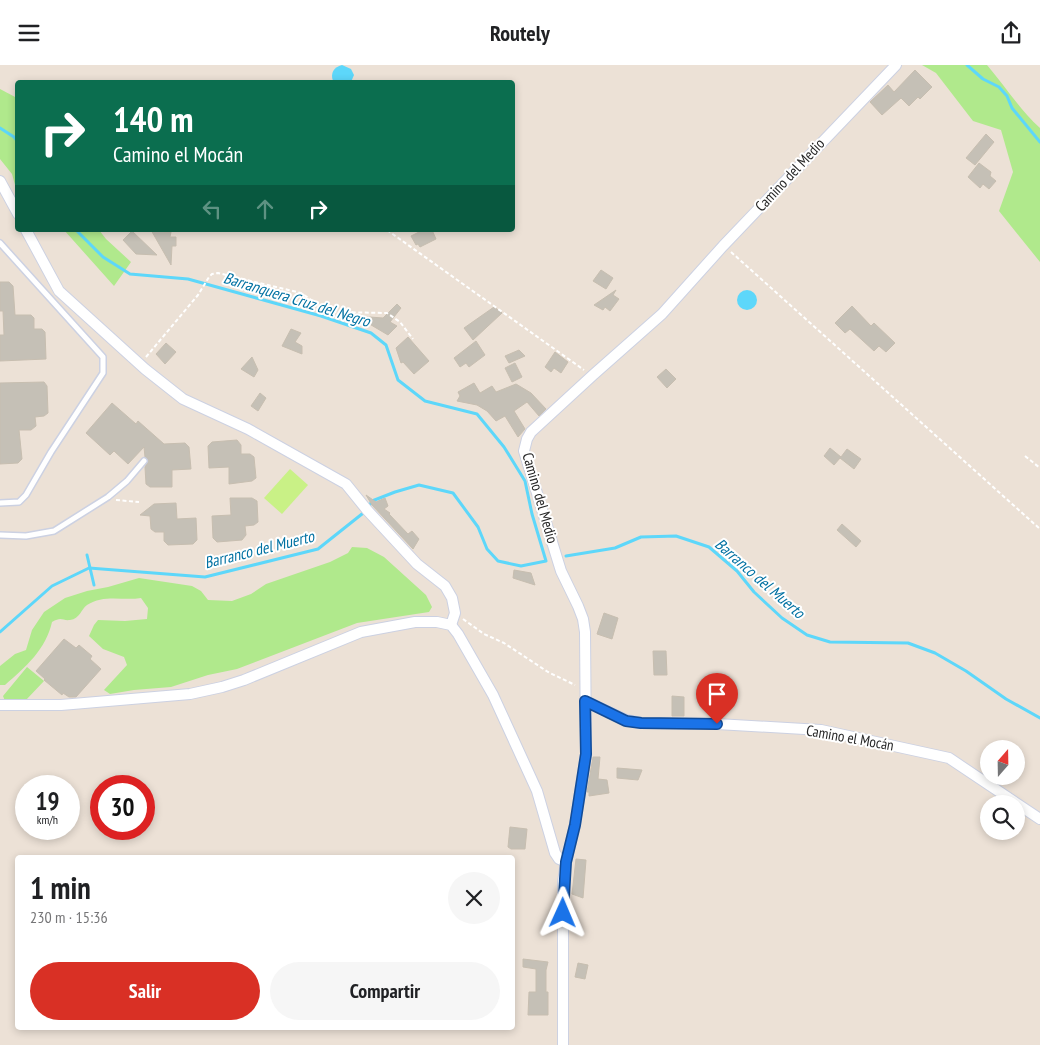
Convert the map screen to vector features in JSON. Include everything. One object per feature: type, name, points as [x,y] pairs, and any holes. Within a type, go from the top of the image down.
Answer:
[{"type":"street","name":"Camino del Medio","points":[[563,1045],[563,882],[575,825],[586,754],[583,619],[561,571],[524,451],[527,439],[592,375],[662,314],[723,246],[896,65]]},
{"type":"street","points":[[0,181],[15,208]]},
{"type":"street","points":[[27,232],[59,291],[140,365],[183,399],[248,429],[346,484],[367,510],[417,564],[445,586],[452,598],[455,613],[451,625]]},
{"type":"street","points":[[0,705],[61,705],[190,694],[244,680],[361,632],[415,622],[437,622],[451,625],[493,695],[537,791],[555,853],[559,859],[566,862]]},
{"type":"street","name":"Camino el Mocán","points":[[585,695],[626,721],[821,730],[949,758],[1040,819]]},
{"type":"lane","points":[[0,243],[103,357],[102,373],[51,452],[26,495],[19,502],[0,503]]},
{"type":"lane","points":[[0,535],[26,536],[54,531],[108,497],[127,481],[144,461]]},
{"type":"path","points":[[389,232],[592,375]]},
{"type":"path","points":[[723,246],[1040,529]]},
{"type":"path","points":[[140,365],[198,295],[209,277],[212,274],[218,273],[301,293],[317,304],[336,312],[387,313],[400,322],[413,339]]},
{"type":"path","points":[[1025,456],[1040,468]]},
{"type":"path","points":[[108,497],[139,502]]},
{"type":"path","points":[[455,613],[484,634],[504,643],[585,695]]},
{"type":"green space","points":[[922,65],[987,65],[1019,106],[1040,128],[1040,262],[999,211],[1013,172],[1001,130],[973,121],[936,73]]},
{"type":"green space","points":[[0,89],[15,97],[15,185],[12,174],[0,159]]},
{"type":"green space","points":[[66,232],[101,232],[131,262],[114,286]]},
{"type":"green space","points":[[290,469],[308,485],[282,514],[264,498]]},
{"type":"green space","points":[[352,547],[367,548],[384,557],[426,595],[432,607],[429,612],[357,623],[237,669],[208,675],[171,687],[110,694],[104,690],[127,665],[124,657],[103,649],[89,636],[98,620],[125,621],[147,619],[148,608],[141,598],[100,600],[87,605],[73,619],[60,619],[52,622],[45,641],[34,657],[5,685],[0,685],[0,666],[15,654],[26,650],[32,630],[44,612],[65,598],[139,578],[192,586],[201,591],[208,600],[232,601],[251,594],[266,584],[330,562],[348,553]]},
{"type":"green space","points":[[27,667],[44,681],[26,700],[14,699],[5,701],[3,696]]},
{"type":"water","points":[[342,65],[351,69],[354,75],[352,80],[333,80],[333,71]]},
{"type":"water","points":[[747,290],[754,293],[757,300],[754,307],[747,310],[740,307],[737,300],[740,293]]},
{"type":"building","points":[[915,70],[932,87],[920,99],[918,97],[909,106],[901,98],[882,115],[870,102],[888,85],[894,92]]},
{"type":"building","points":[[986,134],[994,142],[975,165],[966,158]]},
{"type":"building","points":[[979,163],[991,172],[990,176],[996,181],[989,189],[983,184],[980,188],[968,177]]},
{"type":"building","points":[[133,232],[157,255],[136,254],[123,240]]},
{"type":"building","points":[[152,232],[171,232],[170,237],[176,237],[176,246],[172,246],[171,265]]},
{"type":"building","points":[[419,232],[433,232],[436,239],[420,247],[418,244],[416,245],[411,236]]},
{"type":"building","points":[[601,270],[613,278],[606,289],[593,281]]},
{"type":"building","points":[[0,282],[9,282],[13,286],[15,315],[31,315],[34,318],[34,329],[42,329],[45,332],[46,359],[0,361],[0,335],[4,335],[3,311],[0,311]]},
{"type":"building","points":[[616,290],[613,295],[619,299],[610,311],[605,307],[603,310],[594,305]]},
{"type":"building","points":[[397,304],[401,308],[390,322],[397,326],[388,335],[356,316],[383,318]]},
{"type":"building","points":[[852,306],[871,326],[874,323],[895,343],[886,352],[879,346],[874,351],[850,329],[845,333],[835,323]]},
{"type":"building","points":[[494,307],[502,313],[473,340],[464,328]]},
{"type":"building","points":[[291,329],[301,333],[295,342],[302,346],[302,354],[282,346]]},
{"type":"building","points":[[408,337],[429,361],[414,374],[403,362],[401,363],[396,348]]},
{"type":"building","points":[[476,341],[485,355],[469,367],[466,363],[460,367],[454,358]]},
{"type":"building","points":[[166,343],[176,352],[165,364],[156,354]]},
{"type":"building","points":[[519,350],[525,356],[509,363],[505,356]]},
{"type":"building","points":[[555,352],[568,362],[561,373],[554,368],[551,372],[545,367]]},
{"type":"building","points":[[252,357],[258,370],[254,377],[241,369]]},
{"type":"building","points":[[515,363],[522,377],[512,382],[505,368]]},
{"type":"building","points":[[666,369],[676,379],[667,388],[657,377]]},
{"type":"building","points":[[44,382],[47,386],[48,413],[44,416],[35,417],[36,426],[31,430],[19,430],[22,459],[18,463],[0,464],[0,383]]},
{"type":"building","points":[[474,383],[480,393],[492,386],[496,392],[516,384],[531,393],[546,409],[539,416],[527,402],[514,411],[525,429],[518,437],[505,416],[496,421],[487,411],[477,405],[457,401],[460,396],[458,392]]},
{"type":"building","points":[[260,393],[266,398],[258,411],[251,406]]},
{"type":"building","points":[[112,403],[136,424],[138,421],[164,444],[185,443],[189,447],[191,469],[172,470],[172,487],[150,487],[146,484],[145,467],[148,461],[145,457],[144,447],[128,464],[114,451],[110,455],[86,433]]},
{"type":"building","points":[[237,440],[241,445],[241,454],[250,454],[254,457],[256,478],[252,481],[229,484],[229,467],[209,468],[208,446],[212,442]]},
{"type":"building","points":[[830,448],[841,457],[847,449],[861,459],[854,469],[840,458],[834,465],[824,456]]},
{"type":"building","points":[[366,495],[376,502],[385,498],[388,506],[384,509],[390,513],[408,534],[412,531],[419,539],[413,549],[372,505]]},
{"type":"building","points":[[230,498],[252,498],[257,501],[258,522],[254,525],[245,526],[246,535],[242,540],[217,542],[213,538],[212,516],[231,515]]},
{"type":"building","points":[[176,503],[177,519],[196,518],[197,540],[193,544],[168,545],[164,541],[164,532],[155,532],[151,529],[150,516],[140,515],[154,504]]},
{"type":"building","points":[[842,524],[861,541],[856,547],[837,530]]},
{"type":"building","points":[[514,570],[531,573],[535,585],[513,578]]},
{"type":"building","points":[[604,613],[618,618],[612,639],[597,634]]},
{"type":"building","points":[[64,639],[76,648],[79,645],[92,656],[90,659],[101,669],[76,697],[69,697],[63,693],[62,695],[36,671]]},
{"type":"building","points":[[653,651],[666,651],[667,675],[654,675]]},
{"type":"building","points":[[672,696],[684,697],[684,716],[672,716]]},
{"type":"building","points":[[593,757],[600,757],[598,779],[607,780],[609,793],[589,796],[589,792],[587,792]]},
{"type":"building","points":[[617,768],[642,770],[638,780],[617,778]]},
{"type":"building","points":[[510,827],[527,829],[525,849],[511,849],[508,847]]},
{"type":"building","points":[[576,859],[586,860],[583,898],[572,894]]},
{"type":"building","points":[[523,959],[548,962],[546,992],[548,992],[548,1015],[528,1015],[529,992],[536,992],[536,969],[523,967]]},
{"type":"building","points":[[578,963],[588,965],[585,979],[575,977]]},
{"type":"waterway","points":[[967,65],[983,79],[999,87],[1007,96],[1012,108],[1040,142]]},
{"type":"waterway","name":"Barranquera Cruz del Negro","points":[[0,128],[15,138]]},
{"type":"waterway","name":"Barranco del Muerto","points":[[0,632],[52,586],[89,568],[205,577],[318,549],[367,510],[372,501],[419,485],[453,493],[478,527],[487,549],[498,561],[521,566],[546,561],[532,514],[525,481],[504,447],[477,414],[425,401],[398,380],[386,345],[371,333],[321,316],[188,279],[130,274],[103,257],[78,232]]},
{"type":"waterway","name":"Barranco del Muerto","points":[[566,556],[615,548],[641,537],[676,536],[709,547],[737,571],[754,592],[782,618],[807,635],[830,642],[908,643],[935,653],[966,671],[1006,699],[1040,718]]},
{"type":"waterway","name":"Barranco del Muerto","points":[[87,555],[94,585]]},
{"type":"route","points":[[563,913],[563,882],[575,825],[586,754],[585,701],[626,721],[641,723],[717,724]]}]
